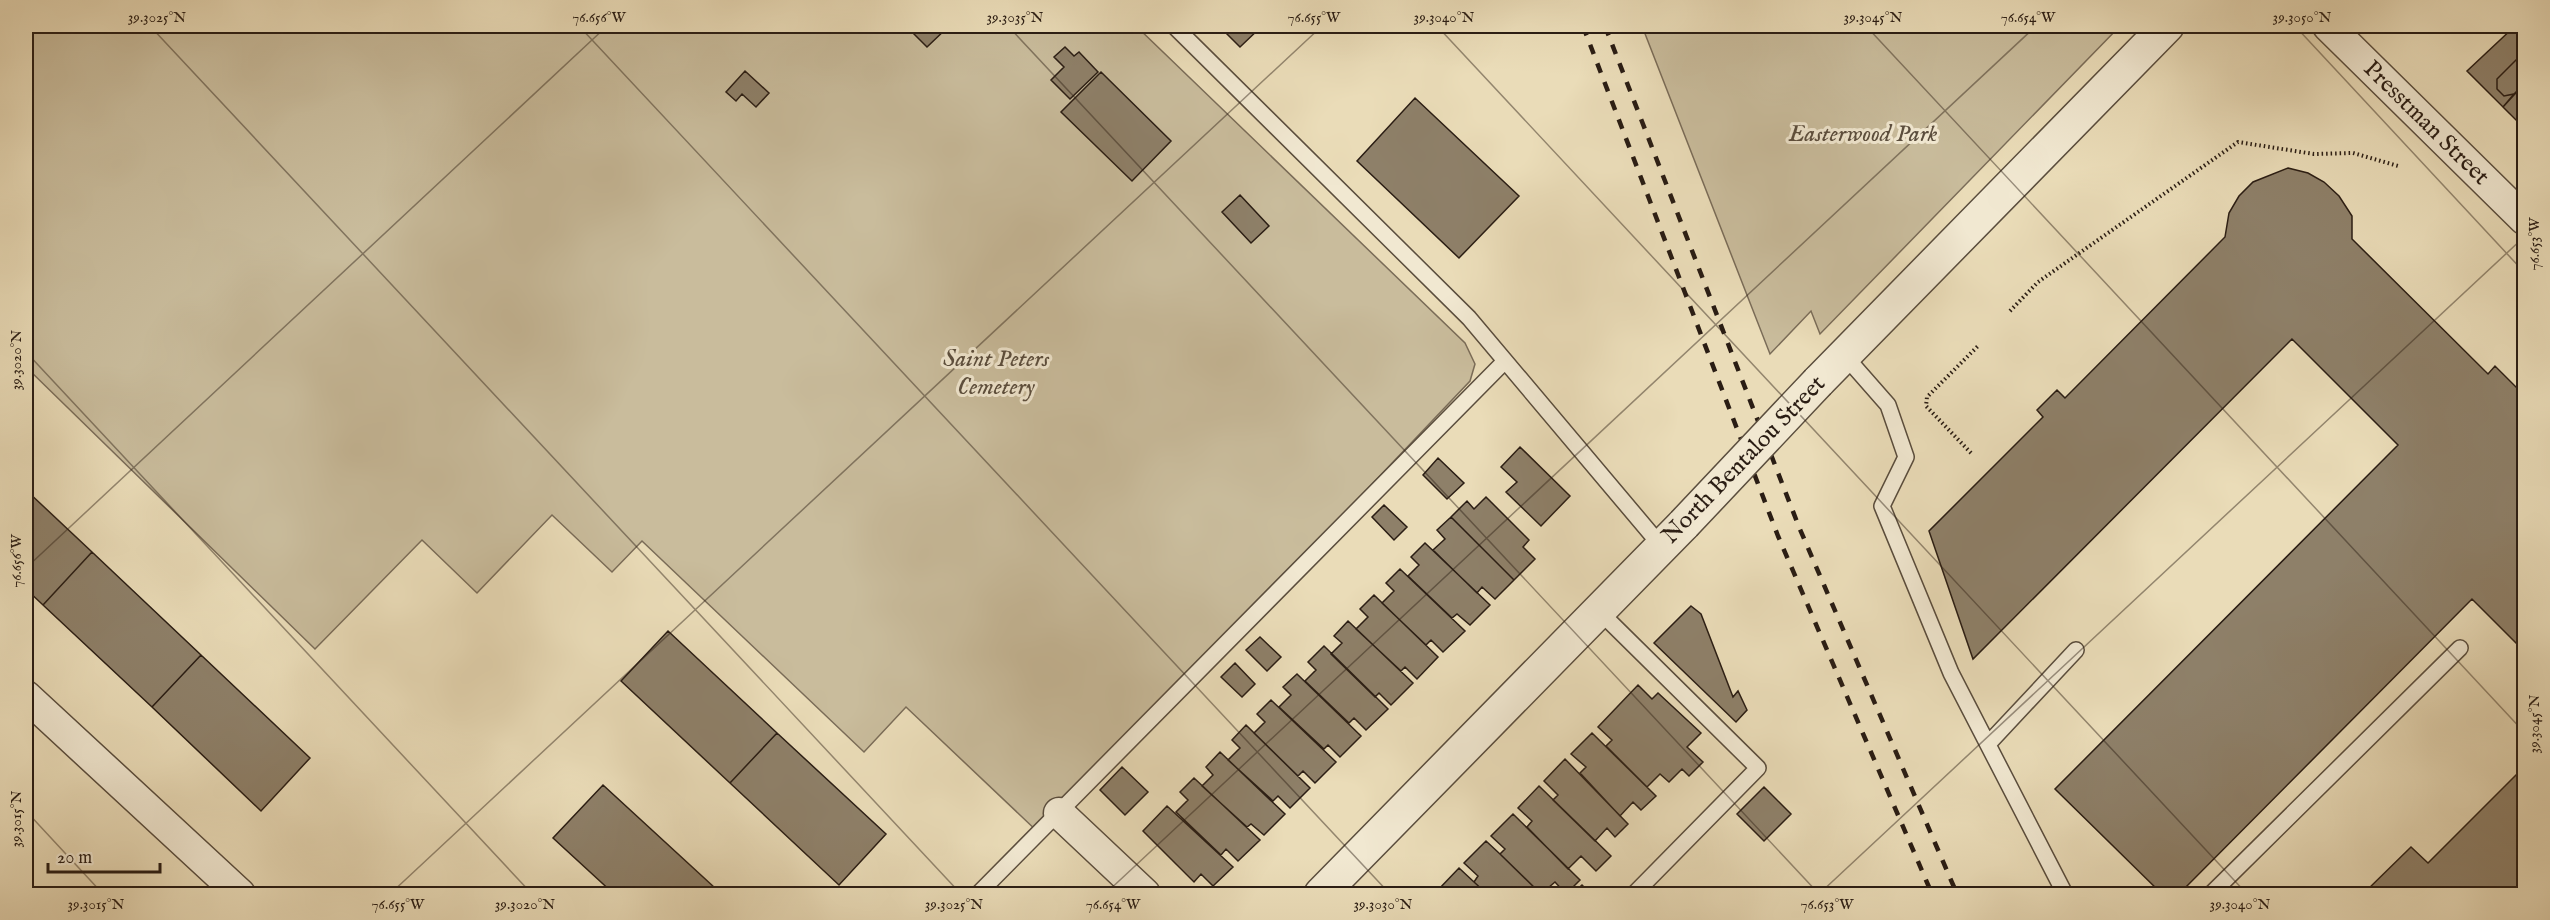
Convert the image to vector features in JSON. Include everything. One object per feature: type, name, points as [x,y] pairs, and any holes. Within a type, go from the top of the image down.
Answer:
[{"type":"street","name":"North Bentalou Street","points":[[1321,894],[1673,536],[1818,382],[2167,26]]},
{"type":"street","name":"Presstman Street","points":[[2328,26],[2524,219]]},
{"type":"street","points":[[26,696],[240,894]]},
{"type":"street","points":[[1059,813],[1145,894]]},
{"type":"lane","points":[[1174,26],[1469,318],[1505,361],[1673,536]]},
{"type":"lane","points":[[1845,356],[1888,405],[1906,457],[1882,506],[1951,673],[2065,894]]},
{"type":"lane","points":[[978,894],[1505,361]]},
{"type":"lane","points":[[1599,611],[1758,768],[1634,894]]},
{"type":"lane","points":[[2211,894],[2460,648]]},
{"type":"lane","points":[[1988,744],[2076,650]]},
{"type":"path","points":[[2010,311],[2038,282],[2238,142],[2314,154],[2353,153],[2398,166]]},
{"type":"path","points":[[1971,453],[1926,406],[1927,397],[1977,346]]},
{"type":"green space","name":"Saint Peters Cemetery","points":[[26,26],[1136,26],[1465,343],[1475,364],[1470,381],[1040,834],[906,707],[864,752],[642,541],[612,572],[552,515],[477,593],[422,540],[315,649],[26,367]]},
{"type":"green space","name":"Easterwood Park","points":[[1642,26],[2120,26],[1820,334],[1811,311],[1770,354]]},
{"type":"building","points":[[906,26],[949,26],[927,47]]},
{"type":"building","points":[[1219,26],[1262,26],[1240,47]]},
{"type":"building","points":[[2515,26],[2524,26],[2524,52],[2497,79],[2497,89],[2504,96],[2514,94],[2503,107],[2467,71]]},
{"type":"building","points":[[1065,47],[1074,56],[1079,52],[1098,72],[1070,99],[1051,80],[1064,67],[1054,57]]},
{"type":"building","points":[[2524,52],[2524,84],[2514,94],[2504,96],[2497,89],[2497,79]]},
{"type":"building","points":[[745,71],[769,93],[756,107],[742,94],[736,101],[726,92]]},
{"type":"building","points":[[1101,72],[1171,141],[1132,181],[1061,112]]},
{"type":"building","points":[[2524,84],[2524,119],[2520,124],[2503,107]]},
{"type":"building","points":[[1415,98],[1519,196],[1459,258],[1357,161]]},
{"type":"building","points":[[2288,168],[2308,173],[2324,182],[2339,196],[2352,216],[2352,239],[2488,374],[2495,366],[2524,395],[2524,651],[2472,599],[2179,894],[2162,894],[2055,789],[2398,445],[2292,339],[1973,659],[1929,531],[2043,417],[2037,410],[2057,390],[2065,398],[2225,237],[2229,213],[2239,196],[2253,182]]},
{"type":"building","points":[[1240,195],[1269,226],[1251,243],[1222,212]]},
{"type":"building","points":[[1520,447],[1570,496],[1541,526],[1506,492],[1517,482],[1501,467]]},
{"type":"building","points":[[1438,458],[1464,483],[1447,499],[1423,475]]},
{"type":"building","points":[[26,490],[92,552],[43,605],[26,589]]},
{"type":"building","points":[[1486,497],[1529,540],[1523,547],[1535,559],[1514,580],[1451,517],[1467,501],[1474,509]]},
{"type":"building","points":[[1384,505],[1407,527],[1394,540],[1372,517]]},
{"type":"building","points":[[1451,517],[1514,580],[1495,599],[1482,587],[1477,593],[1433,550],[1445,539],[1437,530]]},
{"type":"building","points":[[1425,543],[1490,605],[1470,625],[1457,614],[1452,618],[1408,576],[1419,565],[1411,557]]},
{"type":"building","points":[[92,552],[201,655],[152,707],[43,605]]},
{"type":"building","points":[[1400,569],[1465,631],[1443,652],[1431,640],[1426,645],[1382,603],[1394,591],[1386,583]]},
{"type":"building","points":[[1374,595],[1438,657],[1417,679],[1405,667],[1401,671],[1356,629],[1368,617],[1360,609]]},
{"type":"building","points":[[1691,606],[1701,614],[1733,697],[1738,691],[1747,710],[1736,722],[1654,643]]},
{"type":"building","points":[[1348,621],[1413,683],[1391,705],[1379,693],[1375,697],[1331,654],[1342,643],[1334,636]]},
{"type":"building","points":[[668,631],[777,733],[730,783],[621,681]]},
{"type":"building","points":[[1260,637],[1281,657],[1267,671],[1246,650]]},
{"type":"building","points":[[1324,646],[1388,709],[1366,730],[1354,718],[1349,723],[1305,681],[1316,670],[1308,662]]},
{"type":"building","points":[[201,655],[310,758],[261,811],[152,707]]},
{"type":"building","points":[[1235,663],[1255,684],[1242,697],[1221,677]]},
{"type":"building","points":[[1297,674],[1361,736],[1340,757],[1328,745],[1324,749],[1279,707],[1291,695],[1283,687]]},
{"type":"building","points":[[1638,685],[1652,699],[1658,693],[1701,733],[1687,747],[1703,762],[1689,776],[1682,769],[1669,782],[1660,774],[1647,787],[1606,746],[1612,740],[1598,727]]},
{"type":"building","points":[[1271,700],[1336,762],[1315,783],[1303,771],[1298,776],[1254,733],[1265,722],[1257,714]]},
{"type":"building","points":[[1246,725],[1310,788],[1290,808],[1278,796],[1273,801],[1228,760],[1240,748],[1232,740]]},
{"type":"building","points":[[777,733],[886,834],[839,885],[730,783]]},
{"type":"building","points":[[1592,733],[1656,796],[1641,810],[1633,802],[1620,816],[1580,773],[1586,767],[1571,754]]},
{"type":"building","points":[[1220,752],[1285,814],[1264,835],[1251,824],[1247,827],[1202,786],[1213,775],[1206,767]]},
{"type":"building","points":[[1565,759],[1628,824],[1615,837],[1607,828],[1595,841],[1553,800],[1558,795],[1544,781]]},
{"type":"building","points":[[1122,767],[1148,792],[1125,815],[1100,790]]},
{"type":"building","points":[[2524,767],[2524,894],[2363,894],[2411,847],[2428,863]]},
{"type":"building","points":[[1194,778],[1260,840],[1238,861],[1226,849],[1221,855],[1176,812],[1188,800],[1180,792]]},
{"type":"building","points":[[603,785],[715,888],[709,894],[614,894],[553,838]]},
{"type":"building","points":[[1539,786],[1611,856],[1596,871],[1581,856],[1568,869],[1527,827],[1532,821],[1518,808]]},
{"type":"building","points":[[1764,787],[1791,814],[1764,841],[1737,814]]},
{"type":"building","points":[[1167,806],[1233,867],[1213,886],[1201,874],[1194,882],[1143,831]]},
{"type":"building","points":[[1513,814],[1580,880],[1566,894],[1555,882],[1541,894],[1500,854],[1505,849],[1491,836]]},
{"type":"building","points":[[1486,841],[1541,894],[1487,894],[1474,882],[1478,876],[1464,863]]},
{"type":"building","points":[[1459,868],[1487,894],[1443,894],[1438,890]]},
{"type":"building","points":[[1582,885],[1591,894],[1572,894]]},
{"type":"building","points":[[715,888],[722,894],[709,894]]},
{"type":"railway","points":[[1583,26],[1778,536],[1932,894]]},
{"type":"railway","points":[[1605,26],[1799,527],[1957,894]]}]
